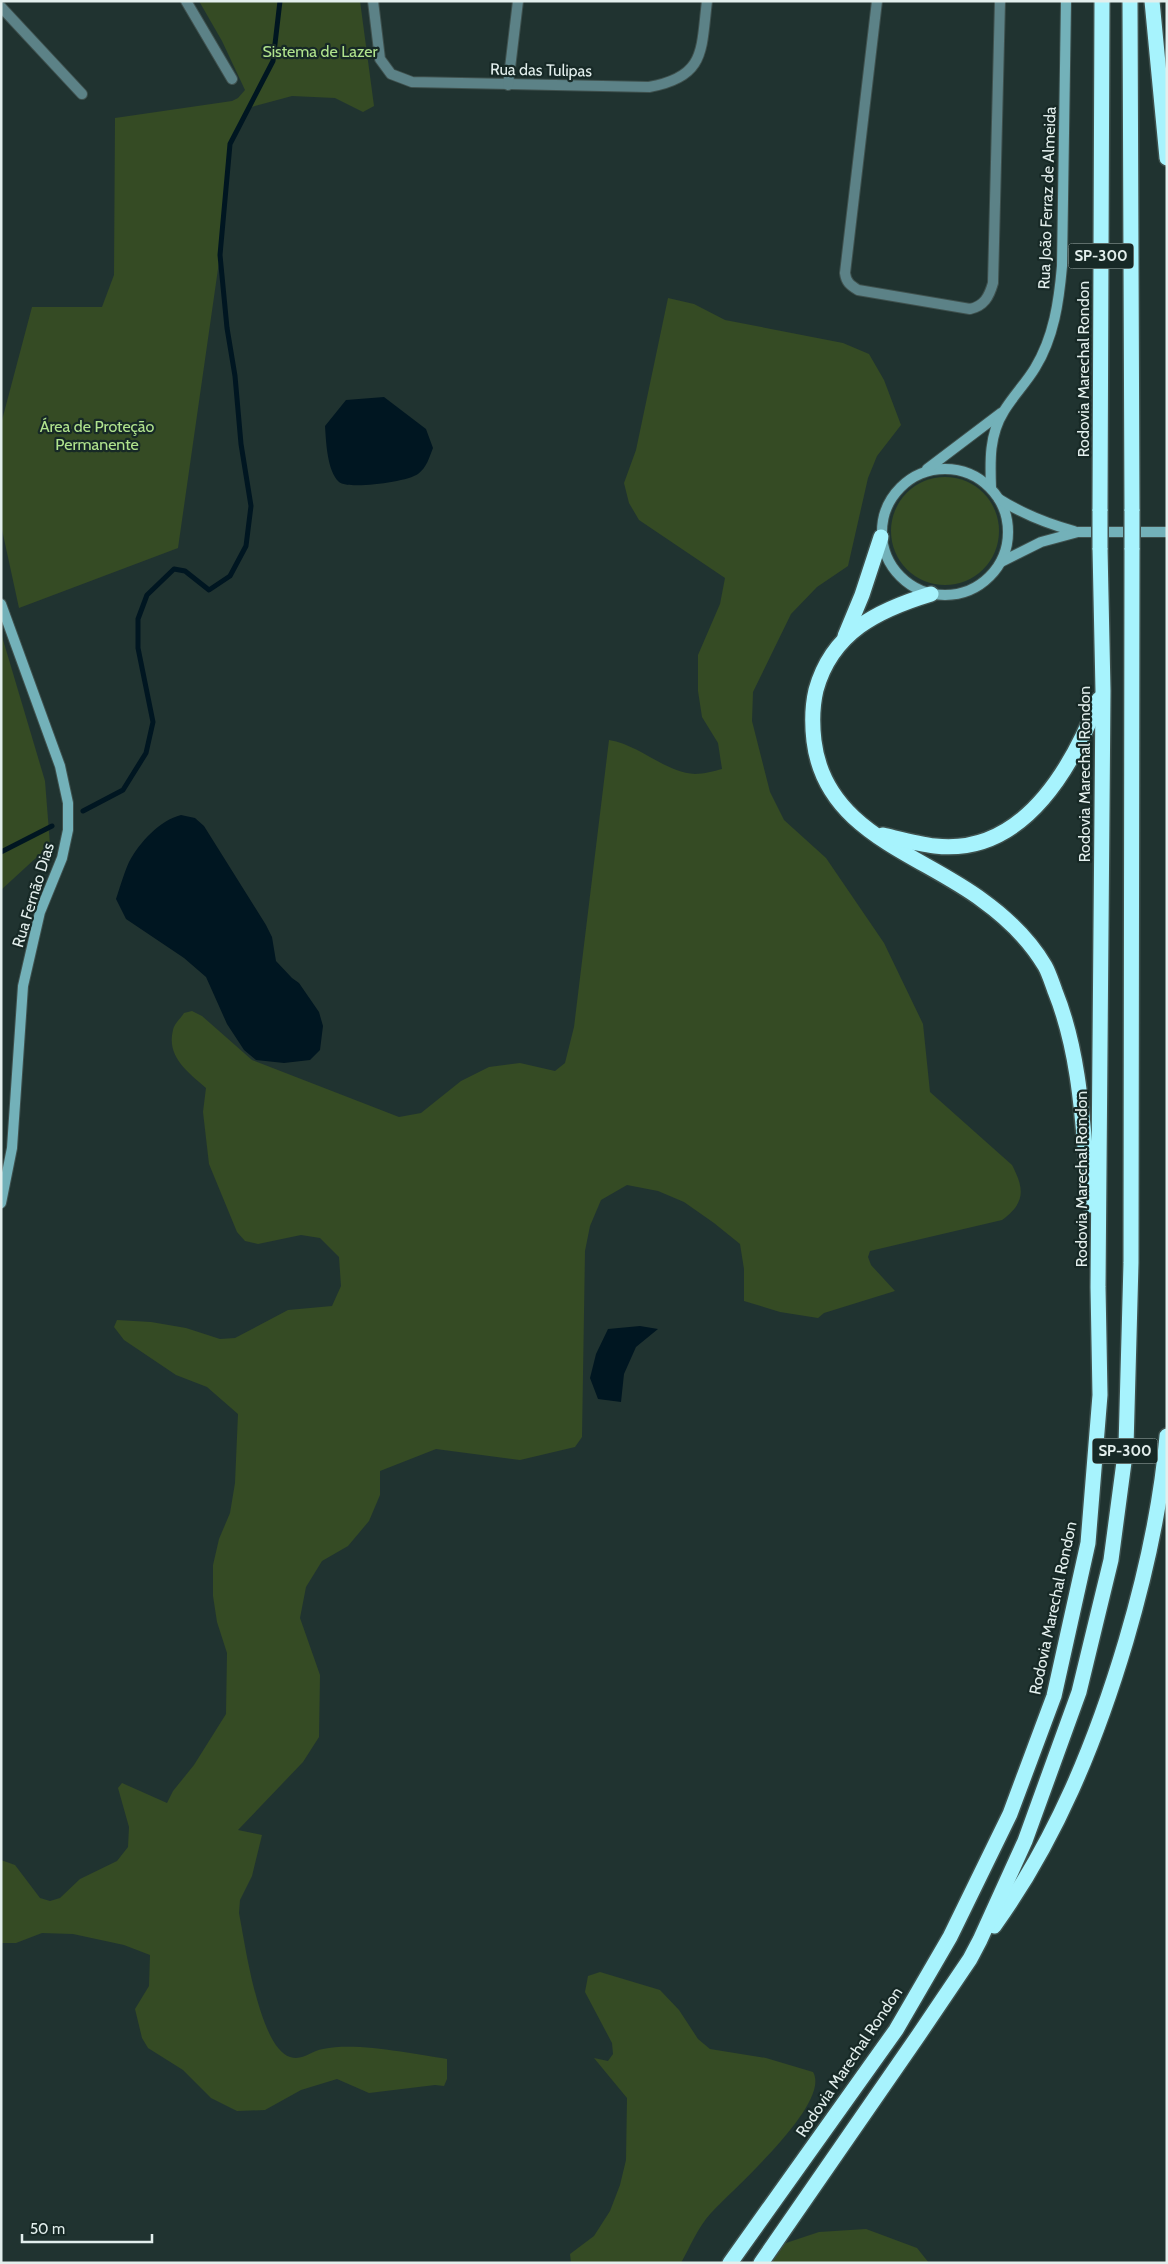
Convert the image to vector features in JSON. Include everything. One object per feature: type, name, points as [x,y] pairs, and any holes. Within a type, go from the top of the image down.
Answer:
[{"type":"highway","name":"Rodovia Marechal Rondon","points":[[730,2263],[896,2030],[950,1937],[1010,1814],[1051,1705],[1088,1543],[1100,1395],[1098,1287],[1102,691],[1100,511],[1102,1]]},
{"type":"highway","name":"SP-300","points":[[761,2263],[970,1959],[1025,1841],[1079,1692],[1110,1560],[1126,1447],[1131,1263],[1132,511],[1130,1]]},
{"type":"highway","points":[[1152,1],[1167,158]]},
{"type":"highway","points":[[844,638],[862,595],[881,536]]},
{"type":"highway","points":[[932,594],[897,605],[870,618],[844,638],[831,654],[821,673],[814,699],[812,724],[816,750],[822,773],[831,792],[844,810],[870,832],[982,899],[1014,925],[1045,966],[1063,1010],[1075,1061],[1098,1287]]},
{"type":"highway","points":[[870,832],[936,847],[985,842],[1007,831],[1033,810],[1061,776],[1076,754],[1102,691]]},
{"type":"highway","points":[[970,1959],[1015,1896],[1057,1822],[1098,1728],[1132,1621],[1151,1548],[1159,1508],[1167,1436]]},
{"type":"main road","name":"Rua João Ferraz de Almeida","points":[[991,488],[990,448],[995,428],[1004,411],[1035,368],[1051,334],[1059,299],[1062,266],[1066,1]]},
{"type":"main road","name":"Rua João Ferraz de Almeida","points":[[924,472],[1004,411]]},
{"type":"main road","points":[[942,468],[960,470],[977,477],[991,488],[1006,514],[1008,530],[1001,562],[979,586],[964,592],[948,595],[932,594],[912,587],[896,574],[885,556],[881,536],[882,516],[891,497],[905,482],[924,472],[942,468]]},
{"type":"main road","points":[[999,499],[1016,510],[1078,532]]},
{"type":"main road","points":[[1001,562],[1041,542],[1078,532],[1167,532]]},
{"type":"main road","name":"Rua Fernão Dias","points":[[1,1203],[12,1148],[23,986],[40,912],[62,858],[68,830],[68,803],[60,766],[2,608]]},
{"type":"street","points":[[186,1],[232,79]]},
{"type":"street","name":"Rua das Tulipas","points":[[373,1],[380,59],[391,74],[412,82],[649,87],[671,83],[688,73],[700,53],[707,1]]},
{"type":"street","points":[[508,85],[518,1]]},
{"type":"street","points":[[877,1],[845,272],[846,279],[850,285],[858,290],[970,309],[979,307],[989,297],[993,284],[1000,1]]},
{"type":"street","points":[[1,7],[82,94]]},
{"type":"green space","name":"Área de Proteção Permanente","points":[[199,1],[360,1],[374,106],[363,112],[335,98],[292,96],[248,108],[230,144],[220,255],[178,548],[19,608],[1,525],[1,424],[32,307],[102,307],[114,275],[115,118],[232,101],[238,98],[245,90],[222,41]]},
{"type":"green space","points":[[668,298],[694,304],[725,320],[843,343],[869,354],[884,380],[901,425],[877,456],[868,478],[848,566],[817,587],[791,614],[753,692],[752,721],[770,792],[784,820],[826,858],[884,943],[923,1024],[930,1092],[1012,1165],[1019,1182],[1021,1196],[1015,1208],[1002,1220],[870,1251],[868,1257],[871,1265],[895,1291],[824,1313],[818,1318],[780,1312],[744,1301],[744,1269],[740,1244],[684,1202],[658,1191],[627,1185],[601,1200],[590,1226],[585,1251],[582,1437],[575,1447],[520,1460],[436,1449],[380,1471],[380,1495],[369,1521],[348,1546],[322,1561],[306,1587],[300,1618],[320,1675],[319,1737],[303,1762],[238,1830],[262,1835],[252,1876],[240,1900],[239,1913],[255,1992],[270,2034],[279,2049],[290,2057],[295,2058],[323,2049],[352,2047],[447,2059],[447,2079],[444,2086],[435,2085],[369,2093],[337,2079],[301,2090],[265,2110],[237,2111],[211,2098],[183,2070],[148,2048],[142,2038],[135,2009],[149,1986],[150,1955],[124,1945],[73,1934],[42,1933],[16,1943],[1,1943],[1,1860],[15,1865],[40,1898],[50,1901],[60,1898],[80,1879],[117,1861],[128,1847],[129,1827],[118,1788],[122,1783],[167,1803],[173,1791],[194,1765],[226,1714],[227,1653],[217,1622],[213,1596],[213,1565],[219,1539],[230,1513],[235,1483],[238,1414],[207,1387],[176,1375],[124,1340],[114,1327],[117,1320],[151,1322],[186,1328],[220,1339],[235,1338],[288,1310],[332,1306],[341,1286],[339,1257],[320,1238],[301,1235],[258,1244],[245,1241],[237,1232],[209,1164],[203,1112],[206,1088],[180,1064],[173,1048],[173,1030],[184,1013],[192,1011],[202,1016],[252,1060],[399,1117],[421,1113],[461,1081],[489,1067],[520,1063],[555,1071],[565,1063],[574,1027],[609,740],[631,747],[662,764],[684,772],[698,774],[722,769],[718,743],[702,717],[698,691],[698,655],[720,604],[725,578],[639,520],[629,503],[624,483],[636,450]]},
{"type":"green space","points":[[945,477],[966,481],[983,493],[995,510],[999,531],[995,552],[983,569],[966,581],[945,585],[924,581],[907,569],[895,552],[891,531],[895,510],[907,493],[924,481]]},
{"type":"green space","points":[[1,633],[45,781],[50,845],[1,890]]},
{"type":"green space","points":[[600,1972],[660,1990],[679,2010],[698,2039],[710,2049],[766,2058],[813,2072],[815,2086],[808,2104],[795,2124],[777,2146],[706,2219],[681,2263],[571,2263],[570,2254],[594,2236],[610,2211],[620,2185],[626,2160],[627,2098],[594,2058],[608,2061],[613,2054],[612,2043],[585,1992],[588,1976]]},
{"type":"green space","points":[[866,2229],[917,2248],[929,2263],[767,2263],[783,2244],[819,2232]]},
{"type":"water","points":[[384,397],[426,429],[433,448],[424,468],[412,477],[378,484],[354,485],[339,482],[332,471],[330,463],[325,426],[346,400]]},
{"type":"water","points":[[181,815],[195,818],[204,826],[266,925],[272,937],[276,961],[299,983],[319,1012],[323,1026],[320,1050],[310,1060],[284,1063],[256,1060],[244,1050],[227,1024],[206,977],[184,958],[126,919],[116,899],[129,862],[138,847],[151,833],[165,822]]},
{"type":"water","points":[[640,1326],[658,1329],[636,1347],[624,1374],[621,1402],[598,1399],[590,1378],[596,1354],[608,1329]]},
{"type":"waterway","points":[[83,811],[123,790],[146,753],[153,722],[138,648],[138,619],[147,595],[174,569],[185,571],[209,590],[230,576],[246,546],[251,506],[241,444],[235,376],[227,328],[220,255],[230,144],[273,61],[280,1]]},
{"type":"waterway","points":[[1,852],[52,826]]},
{"type":"park label","name":"Sistema de Lazer","points":[[320,51]]}]
